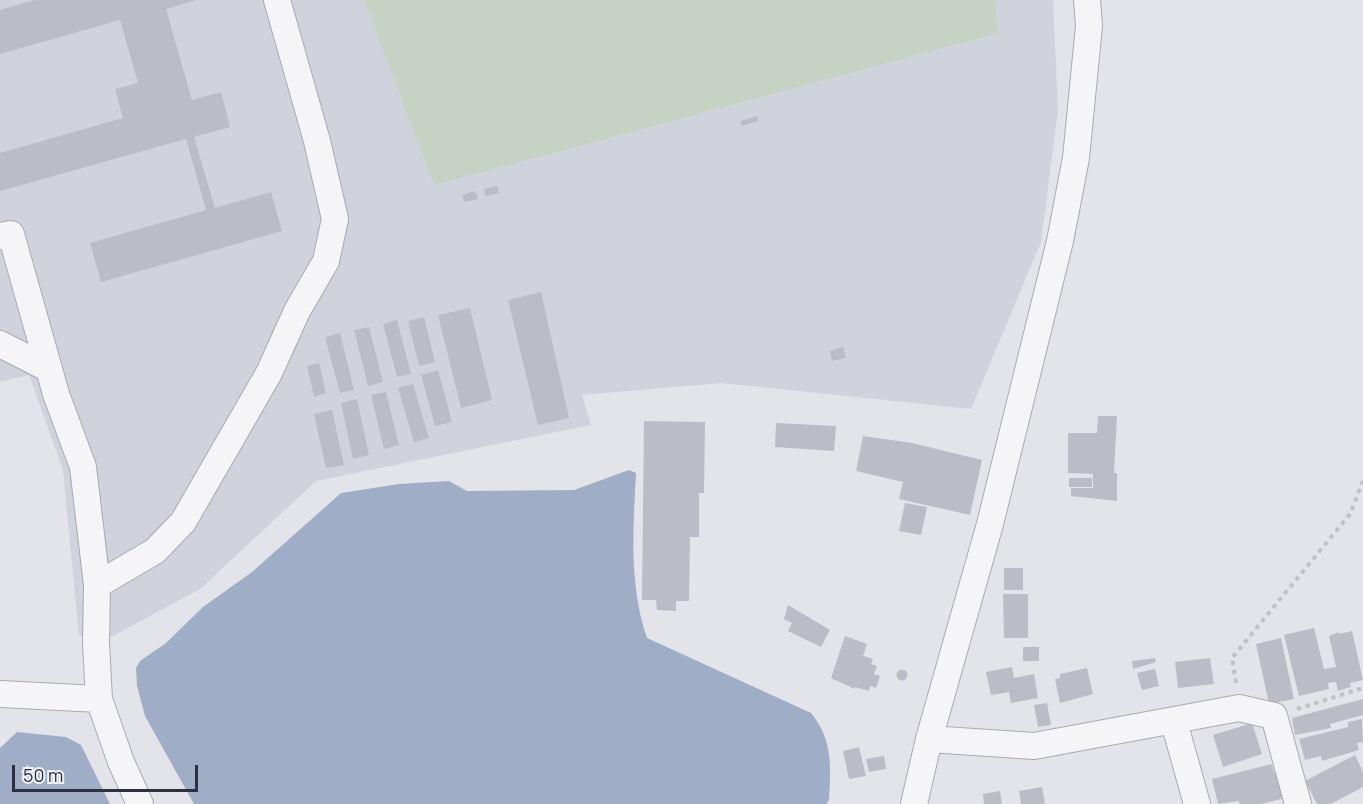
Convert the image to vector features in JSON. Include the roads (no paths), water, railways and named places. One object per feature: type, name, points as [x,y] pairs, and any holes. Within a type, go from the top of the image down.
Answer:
[{"type":"street","points":[[97,585],[155,550],[183,522],[269,373],[297,311],[326,261],[334,219],[317,141],[277,0]]},
{"type":"street","points":[[914,804],[929,739],[990,524],[1060,241],[1076,158],[1089,26],[1087,0]]},
{"type":"street","points":[[0,236],[11,234],[49,369],[83,467],[97,585],[96,644],[99,699],[140,804]]},
{"type":"street","points":[[0,344],[49,369]]},
{"type":"street","points":[[0,694],[99,699]]},
{"type":"street","points":[[929,739],[1034,746],[1174,722],[1239,708],[1274,716],[1298,804]]},
{"type":"street","points":[[1174,722],[1197,804]]},
{"type":"water","points":[[629,470],[636,473],[633,536],[635,577],[637,598],[647,638],[811,713],[823,733],[829,754],[829,800],[826,804],[194,804],[145,716],[137,686],[136,668],[140,661],[166,643],[203,607],[252,572],[341,493],[399,484],[449,481],[467,491],[574,490]]},
{"type":"water","points":[[17,732],[66,737],[81,745],[110,804],[0,804],[0,748]]}]
